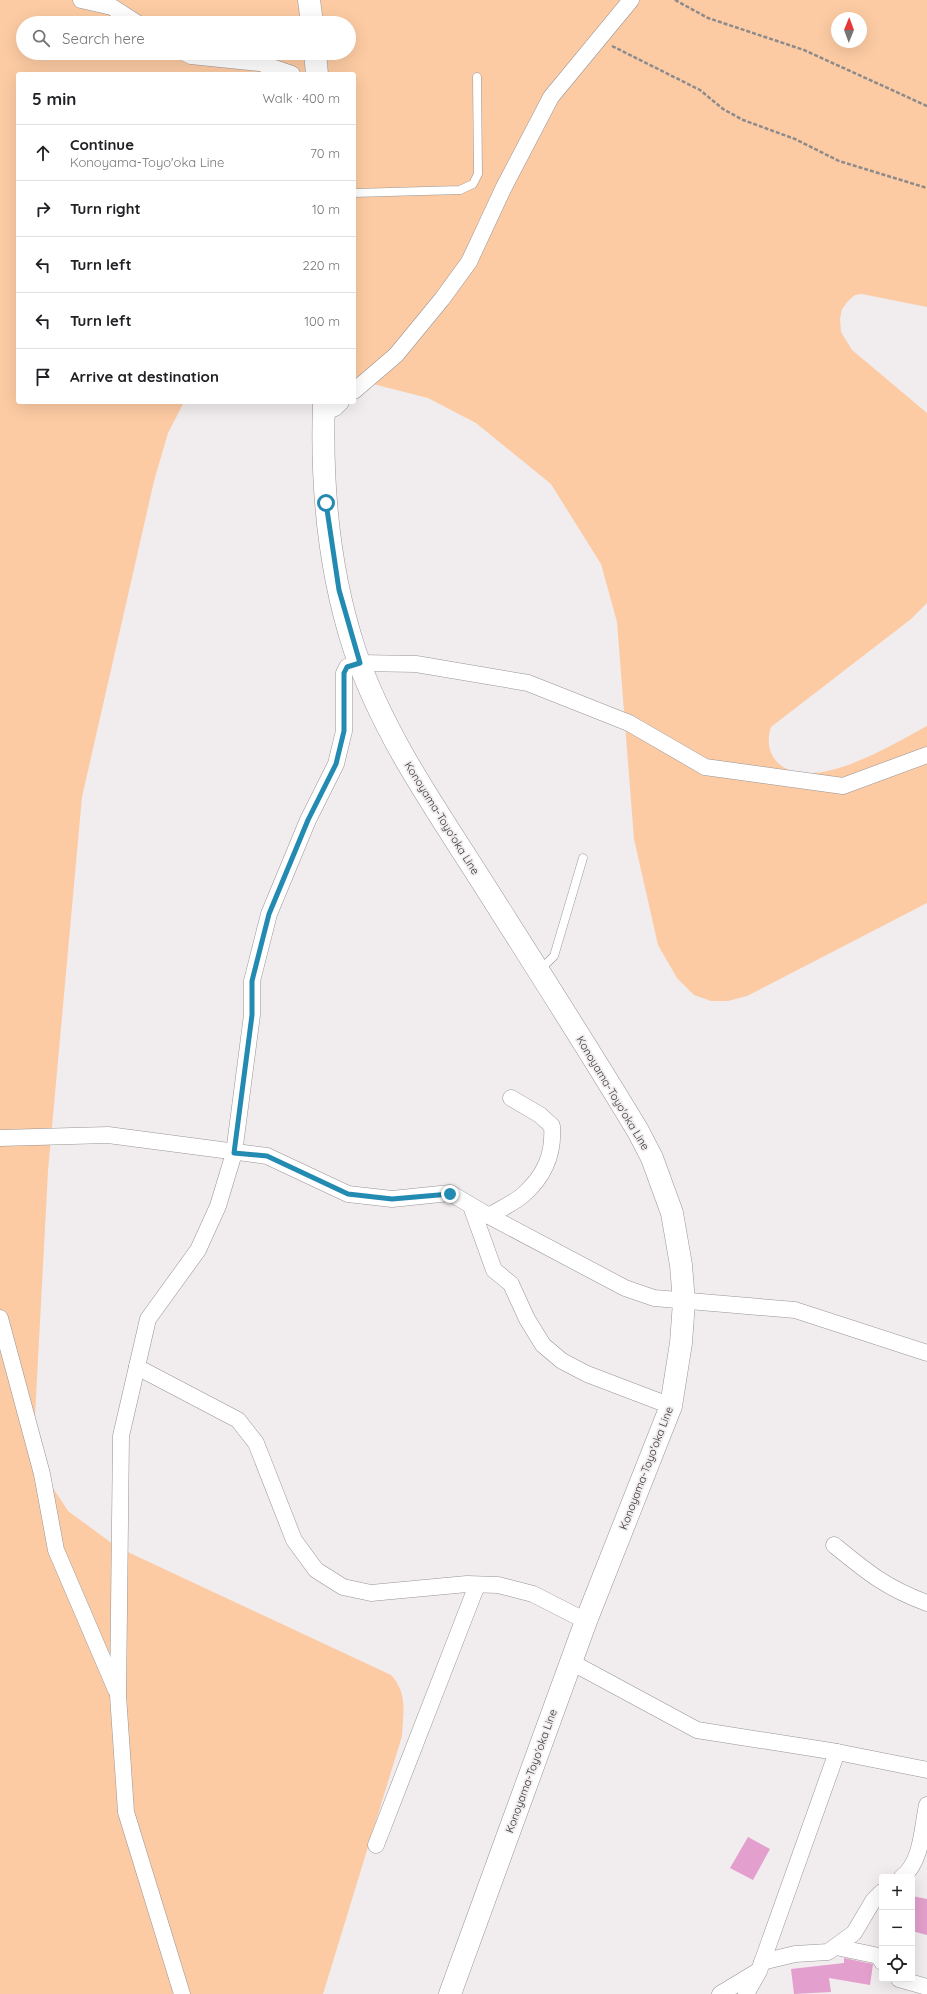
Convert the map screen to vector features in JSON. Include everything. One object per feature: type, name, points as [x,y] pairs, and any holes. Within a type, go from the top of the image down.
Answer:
[{"type":"main road","points":[[309,0],[311,16]]},
{"type":"main road","points":[[316,60],[317,72]]},
{"type":"main road","name":"Konoyama-Toyo'oka Line","points":[[330,406],[324,479],[339,590],[360,663],[387,726],[424,791],[622,1105],[652,1158],[672,1213],[680,1259],[684,1302],[681,1343],[671,1406],[586,1621],[450,1994]]},
{"type":"street","points":[[81,0],[112,7],[126,16]]},
{"type":"street","points":[[356,389],[396,355],[442,299],[469,262],[504,187],[551,97],[631,0]]},
{"type":"street","points":[[230,60],[260,63],[286,72]]},
{"type":"street","points":[[182,1994],[126,1812],[118,1695],[121,1436],[148,1319],[198,1250],[218,1206],[234,1153],[252,1015],[252,981],[269,914],[308,820],[336,764],[344,731],[344,673],[347,667],[360,663],[416,664],[528,683],[629,723],[704,767],[843,786],[927,755]]},
{"type":"street","points":[[489,1216],[523,1195],[538,1178],[550,1158],[553,1142],[552,1126],[540,1115],[511,1098]]},
{"type":"street","points":[[0,1138],[108,1135],[234,1153],[267,1156],[348,1194],[392,1199],[450,1194],[625,1288],[654,1298],[684,1302],[795,1310],[927,1353]]},
{"type":"street","points":[[471,1206],[494,1270],[511,1284],[527,1319],[543,1346],[562,1361],[587,1374],[671,1406]]},
{"type":"street","points":[[0,1318],[42,1474],[56,1550],[118,1695]]},
{"type":"street","points":[[137,1366],[238,1420],[256,1443],[294,1540],[316,1570],[343,1587],[371,1593],[478,1585],[498,1585],[532,1594],[586,1621]]},
{"type":"street","points":[[834,1545],[871,1575],[902,1594],[927,1602]]},
{"type":"street","points":[[376,1845],[478,1585]]},
{"type":"street","points":[[571,1662],[697,1730],[837,1752],[927,1770]]},
{"type":"street","points":[[746,1994],[761,1966],[837,1752]]},
{"type":"street","points":[[907,1874],[916,1860],[927,1805]]},
{"type":"street","points":[[720,1994],[761,1966],[795,1954],[828,1952],[854,1933],[873,1901],[879,1895]]},
{"type":"street","points":[[836,1947],[879,1956]]},
{"type":"street","points":[[910,1982],[927,1987]]},
{"type":"lane","points":[[356,193],[460,190],[473,184],[478,174],[477,77]]},
{"type":"lane","points":[[539,972],[554,956],[583,858]]},
{"type":"path","points":[[675,0],[708,18],[737,27],[754,35],[763,35],[793,48],[804,50],[927,106]]},
{"type":"path","points":[[598,39],[700,90],[723,109],[743,120],[794,139],[839,161],[927,188]]},
{"type":"shaded area","points":[[0,0],[927,0],[927,307],[862,294],[855,295],[848,301],[842,309],[840,319],[841,332],[852,350],[927,413],[927,603],[911,619],[771,727],[769,745],[770,750],[777,762],[792,771],[810,773],[830,770],[852,764],[927,726],[927,903],[747,996],[728,1001],[711,1001],[694,995],[677,978],[658,945],[634,839],[617,622],[601,564],[551,484],[476,423],[428,398],[373,384],[356,381],[356,72],[16,72],[16,404],[183,404],[168,433],[154,481],[82,797],[48,1171],[34,1435],[51,1485],[68,1511],[117,1547],[391,1675],[400,1689],[402,1696],[402,1736],[323,1994],[0,1994]]},
{"type":"building","points":[[748,1837],[770,1849],[753,1880],[730,1868]]},
{"type":"building","points":[[915,1897],[927,1899],[927,1935],[915,1932]]},
{"type":"building","points":[[844,1958],[873,1964],[870,1985],[829,1978],[831,1992],[794,1994],[791,1969],[844,1963]]},
{"type":"route","points":[[326,503],[339,590],[349,631],[360,663],[347,667],[344,673],[344,731],[336,764],[308,820],[269,914],[252,981],[252,1015],[234,1153],[267,1156],[328,1186],[348,1194],[392,1199],[450,1194]]}]
